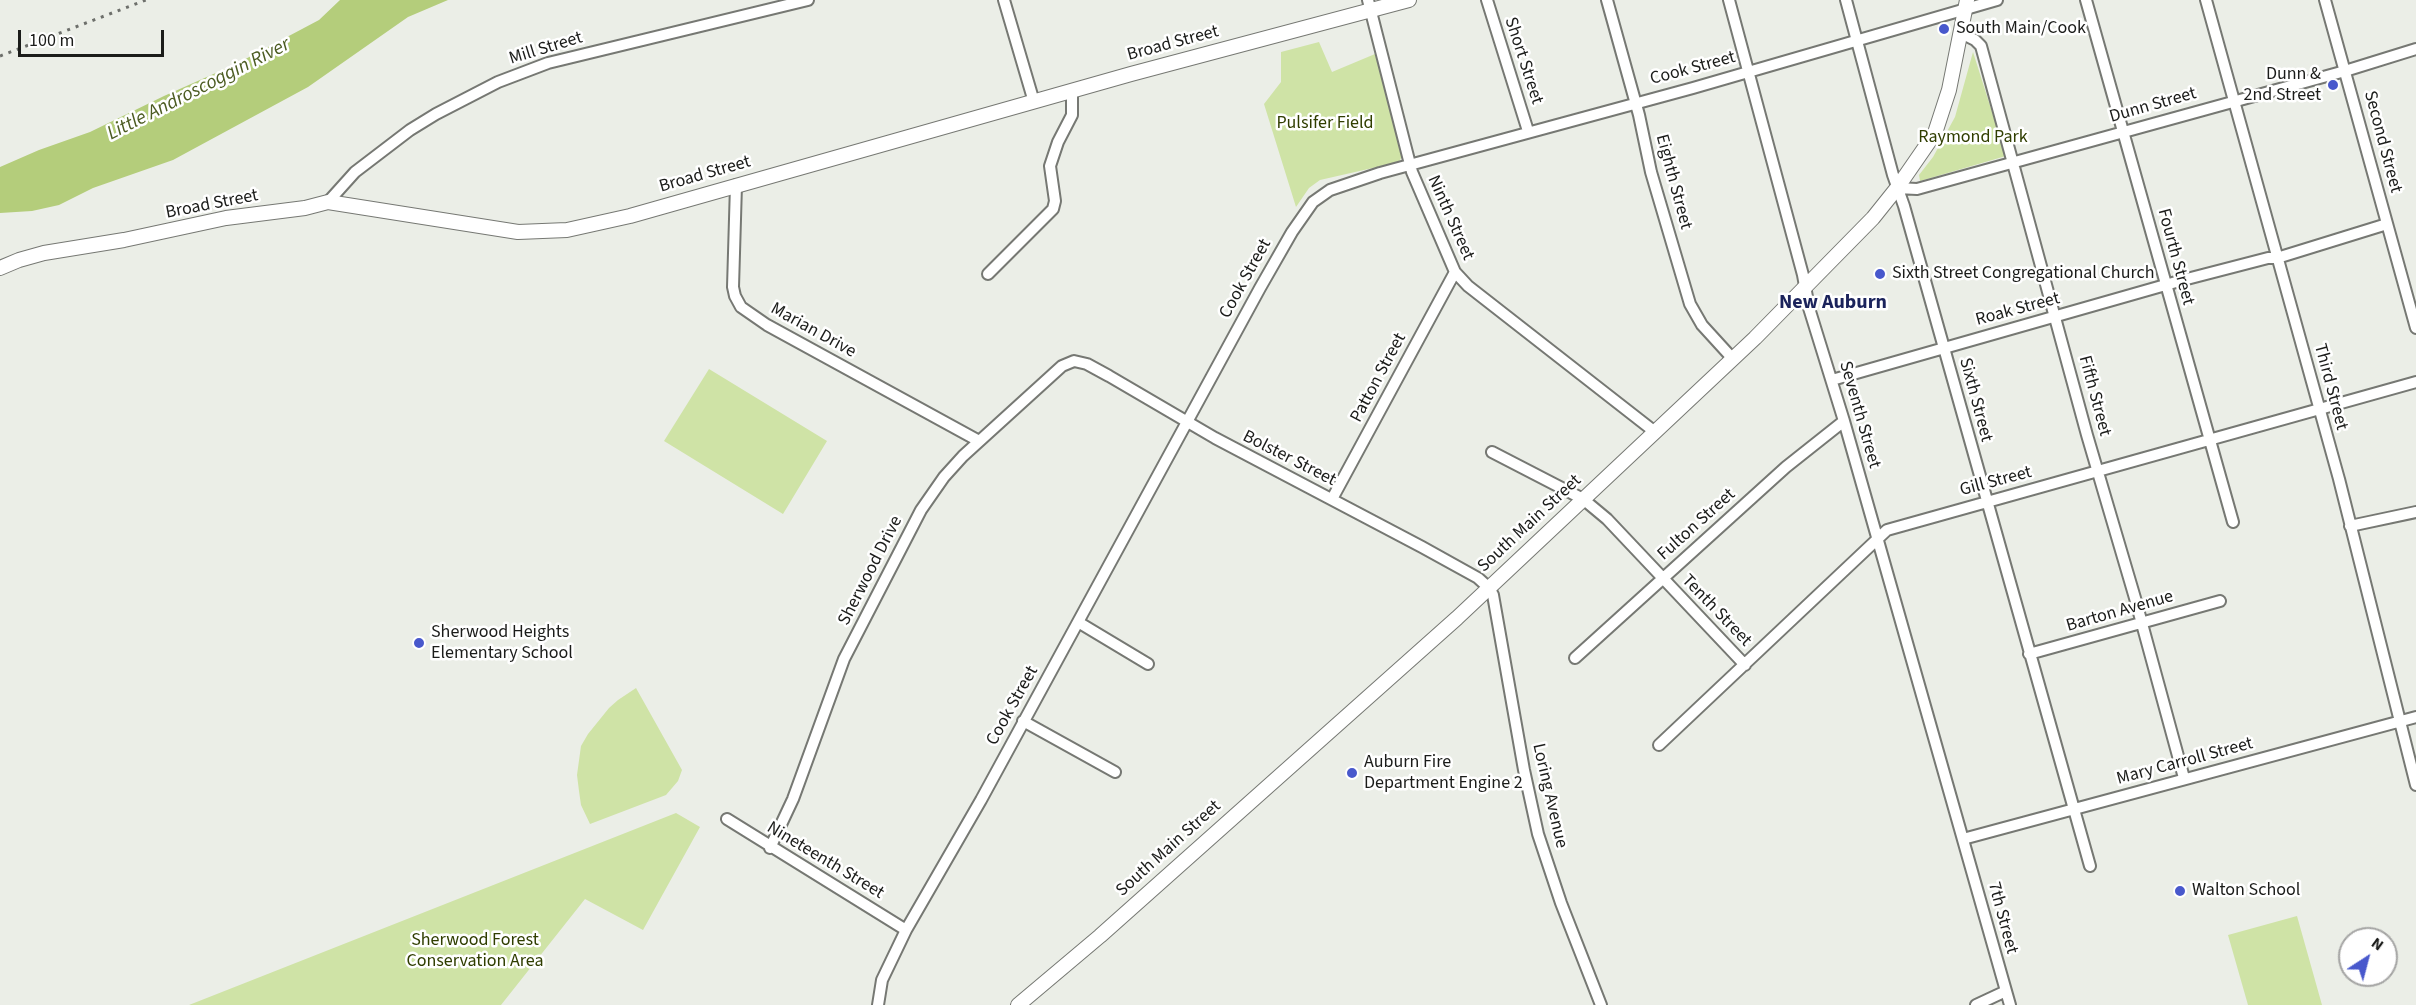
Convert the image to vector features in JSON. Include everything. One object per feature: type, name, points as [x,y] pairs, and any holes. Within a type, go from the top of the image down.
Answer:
[{"type":"street","name":"Mill Street","points":[[328,202],[355,172],[410,130],[498,82],[548,63],[808,0]]},
{"type":"street","points":[[1004,0],[1034,102]]},
{"type":"street","name":"Broad Street","points":[[0,268],[44,253],[124,240],[226,218],[305,208],[328,202],[518,232],[552,232],[630,216],[736,184],[1310,25],[1370,5],[1409,0]]},
{"type":"street","name":"Short Street","points":[[1486,0],[1528,131]]},
{"type":"street","name":"Eighth Street","points":[[1607,0],[1690,304],[1702,325],[1733,359]]},
{"type":"street","name":"Seventh Street","points":[[1729,0],[1806,288],[1809,308],[1844,421],[1963,839]]},
{"type":"street","name":"Sixth Street","points":[[1846,0],[2090,866]]},
{"type":"street","name":"Cook Street","points":[[878,1005],[882,980],[906,930],[1292,232],[1313,202],[1337,187],[1410,164],[1857,40],[1966,4],[1997,0]]},
{"type":"street","name":"Fourth Street","points":[[2086,0],[2233,522]]},
{"type":"street","name":"Third Street","points":[[2205,0],[2319,409],[2396,698],[2416,785]]},
{"type":"street","name":"Second Street","points":[[2325,0],[2416,328]]},
{"type":"street","name":"South Main Street","points":[[1018,1005],[1100,936],[1489,588],[1733,359],[1873,218],[1923,153],[1939,125],[1949,90],[1966,4]]},
{"type":"street","name":"Ninth Street","points":[[1370,5],[1410,164],[1455,272],[1468,285],[1655,432]]},
{"type":"street","name":"Fifth Street","points":[[1961,33],[1981,46],[2184,778]]},
{"type":"street","name":"Dunn Street","points":[[1898,188],[1917,189],[2013,160],[2345,71],[2416,49]]},
{"type":"street","points":[[988,274],[1053,209],[1055,201],[1050,166],[1058,142],[1072,115],[1072,91]]},
{"type":"street","name":"Marian Drive","points":[[736,184],[733,287],[741,307],[767,325],[979,441]]},
{"type":"street","name":"Roak Street","points":[[1832,380],[2226,268],[2277,258],[2387,224]]},
{"type":"street","name":"Patton Street","points":[[1332,499],[1455,272]]},
{"type":"street","name":"Bolster Street","points":[[1074,361],[1087,364],[1187,422],[1441,557],[1478,578],[1489,588]]},
{"type":"street","name":"Sherwood Drive","points":[[770,848],[793,799],[844,659],[900,549],[932,493],[979,441],[1062,366],[1074,361]]},
{"type":"street","name":"Gill Street","points":[[1659,745],[1882,534],[1893,528],[2416,382]]},
{"type":"street","name":"Fulton Street","points":[[1575,658],[1786,467],[1844,421]]},
{"type":"street","name":"Tenth Street","points":[[1492,452],[1583,499],[1607,519],[1745,665]]},
{"type":"street","points":[[2350,526],[2416,512]]},
{"type":"street","name":"Loring Avenue","points":[[1489,588],[1493,596],[1524,770],[1538,834],[1561,903],[1601,1005]]},
{"type":"street","name":"Barton Avenue","points":[[2029,654],[2220,602]]},
{"type":"street","points":[[1078,622],[1148,664]]},
{"type":"street","name":"Mary Carroll Street","points":[[1963,839],[2416,717]]},
{"type":"street","points":[[1023,721],[1115,772]]},
{"type":"street","name":"Nineteenth Street","points":[[727,819],[770,848],[906,930]]},
{"type":"street","name":"7th Street","points":[[1963,839],[2010,1005]]},
{"type":"street","points":[[1976,1005],[2006,991]]},
{"type":"green space","name":"Pulsifer Field","points":[[1319,42],[1332,72],[1375,54],[1403,154],[1399,162],[1320,180],[1309,188],[1296,207],[1264,104],[1281,82],[1281,52]]},
{"type":"green space","name":"Raymond Park","points":[[1973,52],[2006,156],[1920,181],[1919,175],[1933,157],[1955,117]]},
{"type":"green space","points":[[709,369],[827,441],[783,514],[664,441]]},
{"type":"green space","points":[[636,688],[682,770],[678,781],[666,795],[590,824],[581,805],[577,775],[581,746],[609,708]]},
{"type":"green space","name":"Sherwood Forest Conservation Area","points":[[676,813],[700,827],[643,930],[585,899],[501,1005],[189,1005]]},
{"type":"green space","points":[[2297,916],[2322,1005],[2248,1005],[2228,935]]},
{"type":"water","name":"Little Androscoggin River","points":[[340,0],[448,0],[408,17],[308,87],[173,160],[93,188],[59,205],[32,211],[0,213],[0,167],[90,132],[236,64],[319,20]]},
{"type":"railway","points":[[0,56],[146,0]]},
{"type":"place","name":"South Main/Cook","points":[[1944,29]]},
{"type":"place","name":"Dunn & 2nd Street","points":[[2333,85]]},
{"type":"place","name":"Sixth Street Congregational Church","points":[[1880,274]]},
{"type":"place","name":"Sherwood Heights Elementary School","points":[[419,643]]},
{"type":"place","name":"Auburn Fire Department Engine 2","points":[[1352,773]]},
{"type":"place","name":"Walton School","points":[[2180,891]]},
{"type":"district","name":"New Auburn","points":[[1833,304]]}]
